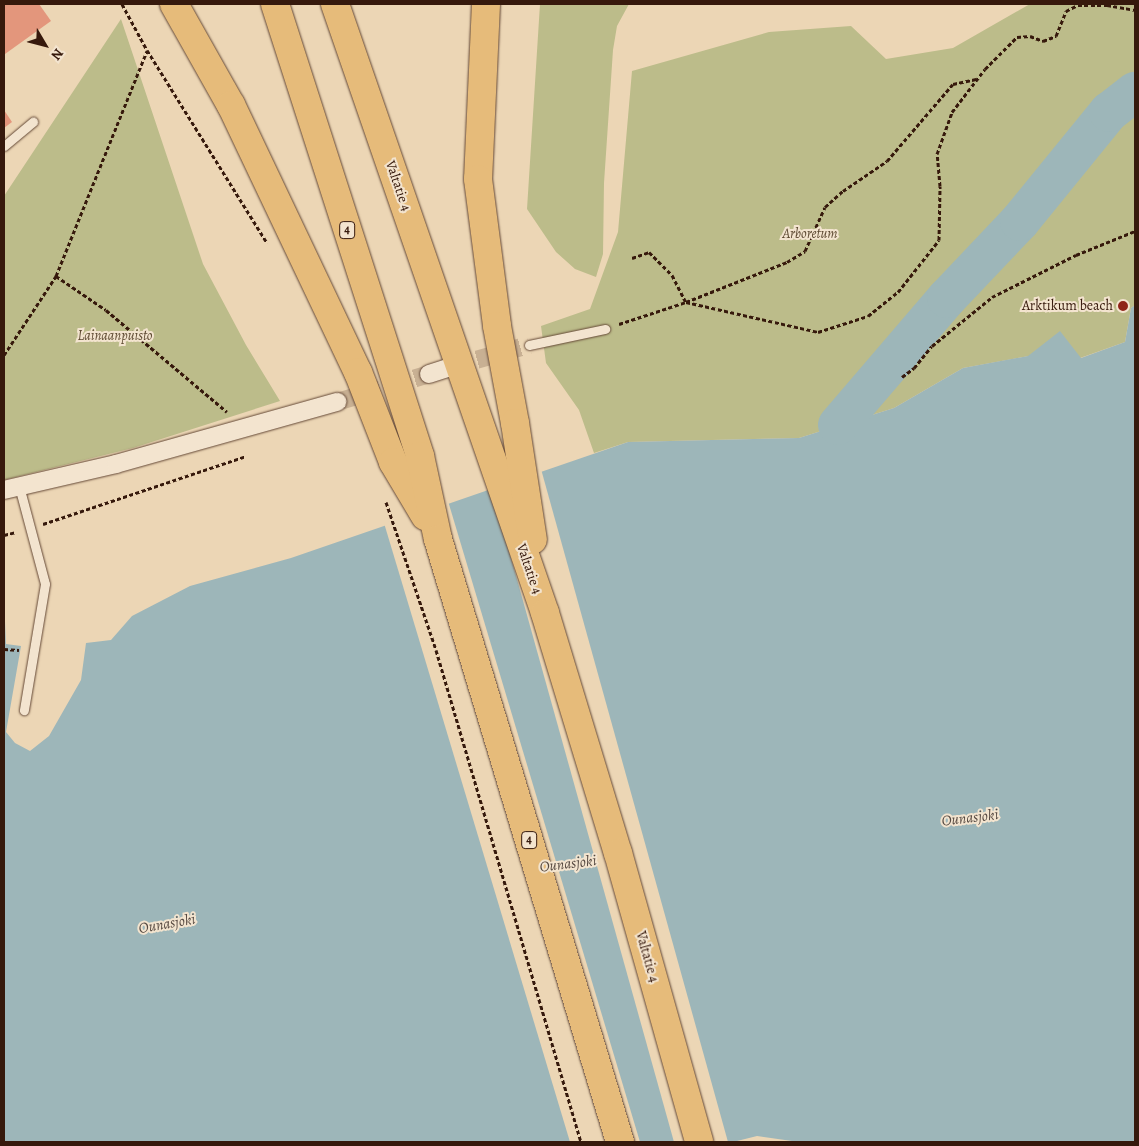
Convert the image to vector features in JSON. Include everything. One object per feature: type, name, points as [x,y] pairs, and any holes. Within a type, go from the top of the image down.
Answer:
[{"type":"highway","points":[[174,4],[231,105],[305,257],[358,372],[393,462],[438,538]]},
{"type":"highway","name":"4","points":[[275,4],[420,456],[438,538],[620,1142]]},
{"type":"highway","name":"Valtatie 4","points":[[335,4],[544,613],[618,853],[699,1142]]},
{"type":"highway","points":[[486,4],[478,179],[495,316],[515,423],[544,613]]},
{"type":"street","points":[[429,374],[450,368]]},
{"type":"street","points":[[12,488],[116,464],[337,402]]},
{"type":"lane","points":[[4,146],[33,122]]},
{"type":"lane","points":[[529,345],[604,329]]},
{"type":"lane","points":[[12,488],[30,528],[45,584],[24,710]]},
{"type":"path","points":[[122,4],[147,50],[272,251]]},
{"type":"path","points":[[632,258],[649,252],[672,276],[686,302],[818,332],[868,316],[898,292],[939,240],[940,186],[937,154],[952,112],[977,79],[1017,37],[1030,36],[1043,41],[1056,36],[1066,11],[1078,5],[1135,10]]},
{"type":"path","points":[[4,355],[56,276],[147,50]]},
{"type":"path","points":[[604,329],[686,302],[787,262],[805,252],[826,207],[842,191],[888,161],[953,84],[977,79]]},
{"type":"path","points":[[902,377],[932,346],[992,297],[1076,254],[1135,231]]},
{"type":"path","points":[[56,276],[106,310],[245,428]]},
{"type":"path","points":[[4,535],[246,456]]},
{"type":"path","points":[[384,497],[439,660],[581,1142]]},
{"type":"path","points":[[4,649],[20,650]]},
{"type":"green space","points":[[540,4],[629,4],[617,26],[613,50],[604,183],[603,254],[596,277],[575,269],[556,252],[527,209]]},
{"type":"green space","name":"Arboretum","points":[[1030,4],[1135,4],[1135,305],[1131,308],[1125,342],[1080,358],[1060,332],[1029,356],[963,368],[894,408],[799,438],[628,442],[594,453],[579,410],[546,363],[541,326],[590,309],[618,232],[632,71],[769,32],[851,26],[886,59],[953,48]]},
{"type":"green space","name":"Lainaanpuisto","points":[[121,19],[203,264],[246,345],[280,401],[133,448],[4,480],[4,196]]},
{"type":"water","name":"Ounasjoki","points":[[1135,305],[1135,1142],[799,1142],[757,1136],[733,1142],[4,1142],[4,599],[6,644],[21,646],[6,732],[15,743],[30,751],[49,736],[81,680],[86,643],[111,640],[132,616],[190,586],[291,558],[628,442],[799,438],[894,408],[963,368],[1028,356],[1060,331],[1081,358],[1125,342],[1131,308]]},
{"type":"pier","points":[[541,469],[728,1142],[674,1142],[491,486]]},
{"type":"pier","points":[[448,501],[640,1142],[570,1142],[384,523]]},
{"type":"building","points":[[4,4],[39,4],[51,21],[5,54]]},
{"type":"building","points":[[4,110],[12,122],[4,128]]},
{"type":"waterway","points":[[838,425],[947,298],[1020,221],[1109,112],[1135,92]]},
{"type":"tunnel","points":[[451,367],[529,345]]},
{"type":"tunnel","points":[[337,402],[429,374]]},
{"type":"place","name":"Arktikum beach","points":[[1123,306]]}]
